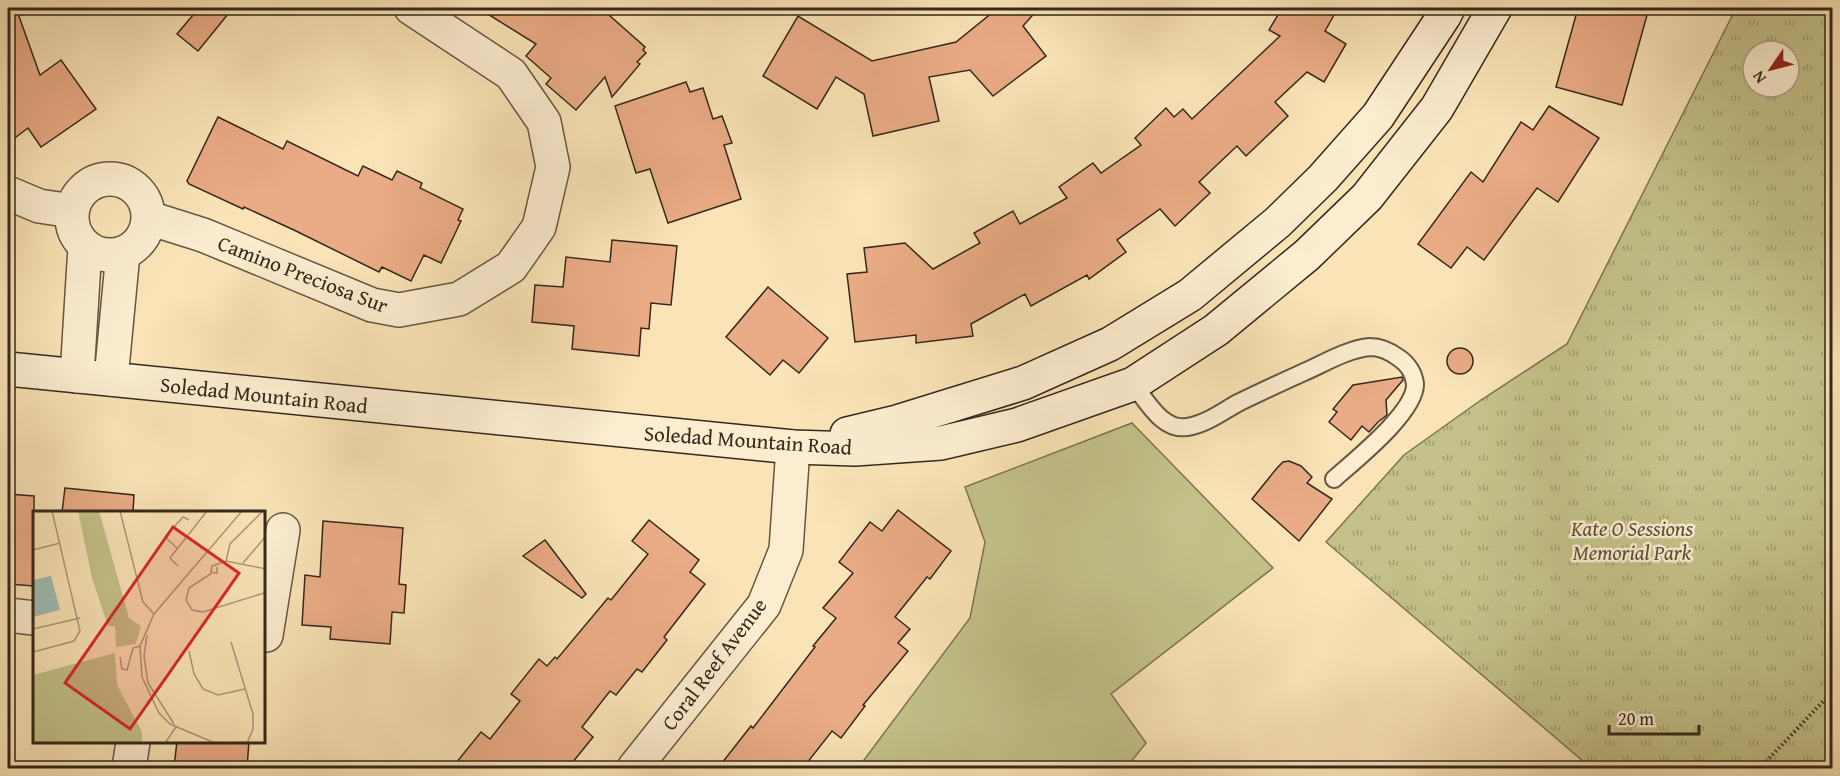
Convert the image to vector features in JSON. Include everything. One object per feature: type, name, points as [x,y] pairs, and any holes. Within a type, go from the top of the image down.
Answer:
[{"type":"main road","name":"Camino Preciosa Sur","points":[[149,218],[203,235],[372,305],[399,310],[459,299],[511,267],[539,227],[553,167],[544,122],[511,74],[411,8]]},
{"type":"main road","points":[[793,447],[897,422],[1023,383],[1110,344],[1190,295],[1278,222],[1355,143],[1378,116],[1448,8]]},
{"type":"main road","name":"Soledad Mountain Road","points":[[8,369],[793,447],[855,449],[941,443],[1017,425],[1133,384],[1216,330],[1307,255],[1367,196],[1437,108],[1495,8]]},
{"type":"main road","points":[[108,178],[121,180],[133,186],[142,195],[149,218],[147,230],[140,241],[123,253],[108,255],[96,253],[85,246],[77,236],[72,224],[72,211],[76,198],[84,188],[95,181],[108,178]]},
{"type":"main road","points":[[8,193],[39,206],[72,211]]},
{"type":"main road","points":[[77,376],[85,246]]},
{"type":"main road","points":[[111,379],[123,253]]},
{"type":"main road","name":"Coral Reef Avenue","points":[[634,768],[764,605],[786,550],[793,447]]},
{"type":"main road","points":[[266,635],[283,530]]},
{"type":"main road","points":[[8,615],[33,618]]},
{"type":"main road","points":[[129,768],[132,743]]},
{"type":"lane","points":[[1133,384],[1157,415],[1172,426],[1187,427],[1205,421],[1340,356],[1371,347],[1389,351],[1402,360],[1412,372],[1415,386],[1413,399],[1368,450],[1334,479]]},
{"type":"path","points":[[1760,768],[1833,692]]},
{"type":"green space","name":"Kate O Sessions Memorial Park","points":[[1736,8],[1832,8],[1832,768],[1591,768],[1326,542],[1404,455],[1481,400],[1567,344]]},
{"type":"green space","points":[[1132,423],[1273,568],[1111,694],[1146,743],[1126,768],[858,768],[970,618],[985,542],[965,487]]},
{"type":"building","points":[[8,8],[16,8],[40,75],[61,60],[96,109],[41,147],[28,128],[8,143]]},
{"type":"building","points":[[199,8],[233,8],[198,51],[177,34]]},
{"type":"building","points":[[478,8],[601,8],[645,47],[643,50],[646,53],[637,62],[640,64],[612,97],[605,77],[576,110],[546,84],[551,78],[526,56],[536,44]]},
{"type":"building","points":[[998,8],[1039,8],[1023,26],[1046,56],[993,96],[970,70],[929,77],[939,121],[873,136],[864,94],[836,77],[817,109],[763,76],[798,16],[872,61],[956,42]]},
{"type":"building","points":[[1282,8],[1338,8],[1325,31],[1346,44],[1324,82],[1307,72],[1275,102],[1288,116],[1246,156],[1237,146],[1199,182],[1210,193],[1175,226],[1160,209],[1117,240],[1126,252],[1089,279],[1087,275],[1031,306],[1025,294],[971,324],[973,336],[916,343],[916,335],[855,342],[847,274],[867,272],[864,248],[905,243],[933,269],[980,243],[974,233],[1013,211],[1020,224],[1067,198],[1059,187],[1093,163],[1101,173],[1141,145],[1135,138],[1166,108],[1174,117],[1183,109],[1192,119],[1280,36],[1269,30]]},
{"type":"building","points":[[1578,8],[1649,8],[1622,105],[1556,87]]},
{"type":"building","points":[[686,82],[690,92],[703,88],[713,119],[722,116],[732,143],[724,145],[741,199],[668,223],[650,169],[636,173],[615,106]]},
{"type":"building","points":[[1549,106],[1599,138],[1558,202],[1537,188],[1484,260],[1467,247],[1451,268],[1418,244],[1471,172],[1483,182],[1521,122],[1533,130]]},
{"type":"building","points":[[218,117],[283,149],[287,141],[358,176],[363,166],[392,180],[397,171],[422,183],[420,188],[463,209],[458,220],[461,221],[441,263],[424,255],[411,281],[382,267],[379,272],[296,231],[189,184],[187,181]]},
{"type":"building","points":[[612,240],[677,246],[671,305],[651,303],[649,329],[641,328],[639,356],[572,349],[574,326],[532,322],[535,285],[563,287],[566,257],[610,262]]},
{"type":"building","points":[[768,287],[828,338],[799,373],[783,360],[770,375],[726,337]]},
{"type":"building","points":[[1460,348],[1469,352],[1473,361],[1469,370],[1460,374],[1451,370],[1447,361],[1451,352]]},
{"type":"building","points":[[1402,377],[1403,380],[1386,400],[1387,415],[1369,432],[1362,426],[1351,440],[1329,422],[1337,412],[1333,409],[1353,385]]},
{"type":"building","points":[[1289,461],[1301,466],[1312,477],[1307,483],[1332,499],[1299,541],[1252,499],[1277,468],[1283,462]]},
{"type":"building","points":[[65,488],[134,495],[133,511],[62,511]]},
{"type":"building","points":[[8,494],[34,496],[33,586],[8,584]]},
{"type":"building","points":[[898,510],[951,551],[930,579],[927,577],[895,617],[910,629],[898,643],[908,651],[863,705],[865,706],[841,738],[832,731],[803,768],[718,768],[751,726],[753,728],[836,618],[823,608],[853,573],[839,562],[870,522],[882,531]]},
{"type":"building","points":[[649,520],[699,560],[690,572],[705,584],[664,637],[667,640],[642,672],[637,669],[616,695],[610,691],[582,727],[593,737],[568,768],[452,768],[481,732],[490,739],[520,701],[511,694],[539,659],[547,666],[555,657],[557,659],[608,598],[611,600],[648,554],[632,541]]},
{"type":"building","points":[[323,521],[403,528],[399,584],[406,585],[404,613],[392,612],[390,644],[330,639],[331,627],[302,625],[305,575],[320,577]]},
{"type":"building","points":[[545,540],[586,594],[582,598],[523,556]]},
{"type":"building","points":[[177,743],[249,743],[247,768],[174,768]]}]
